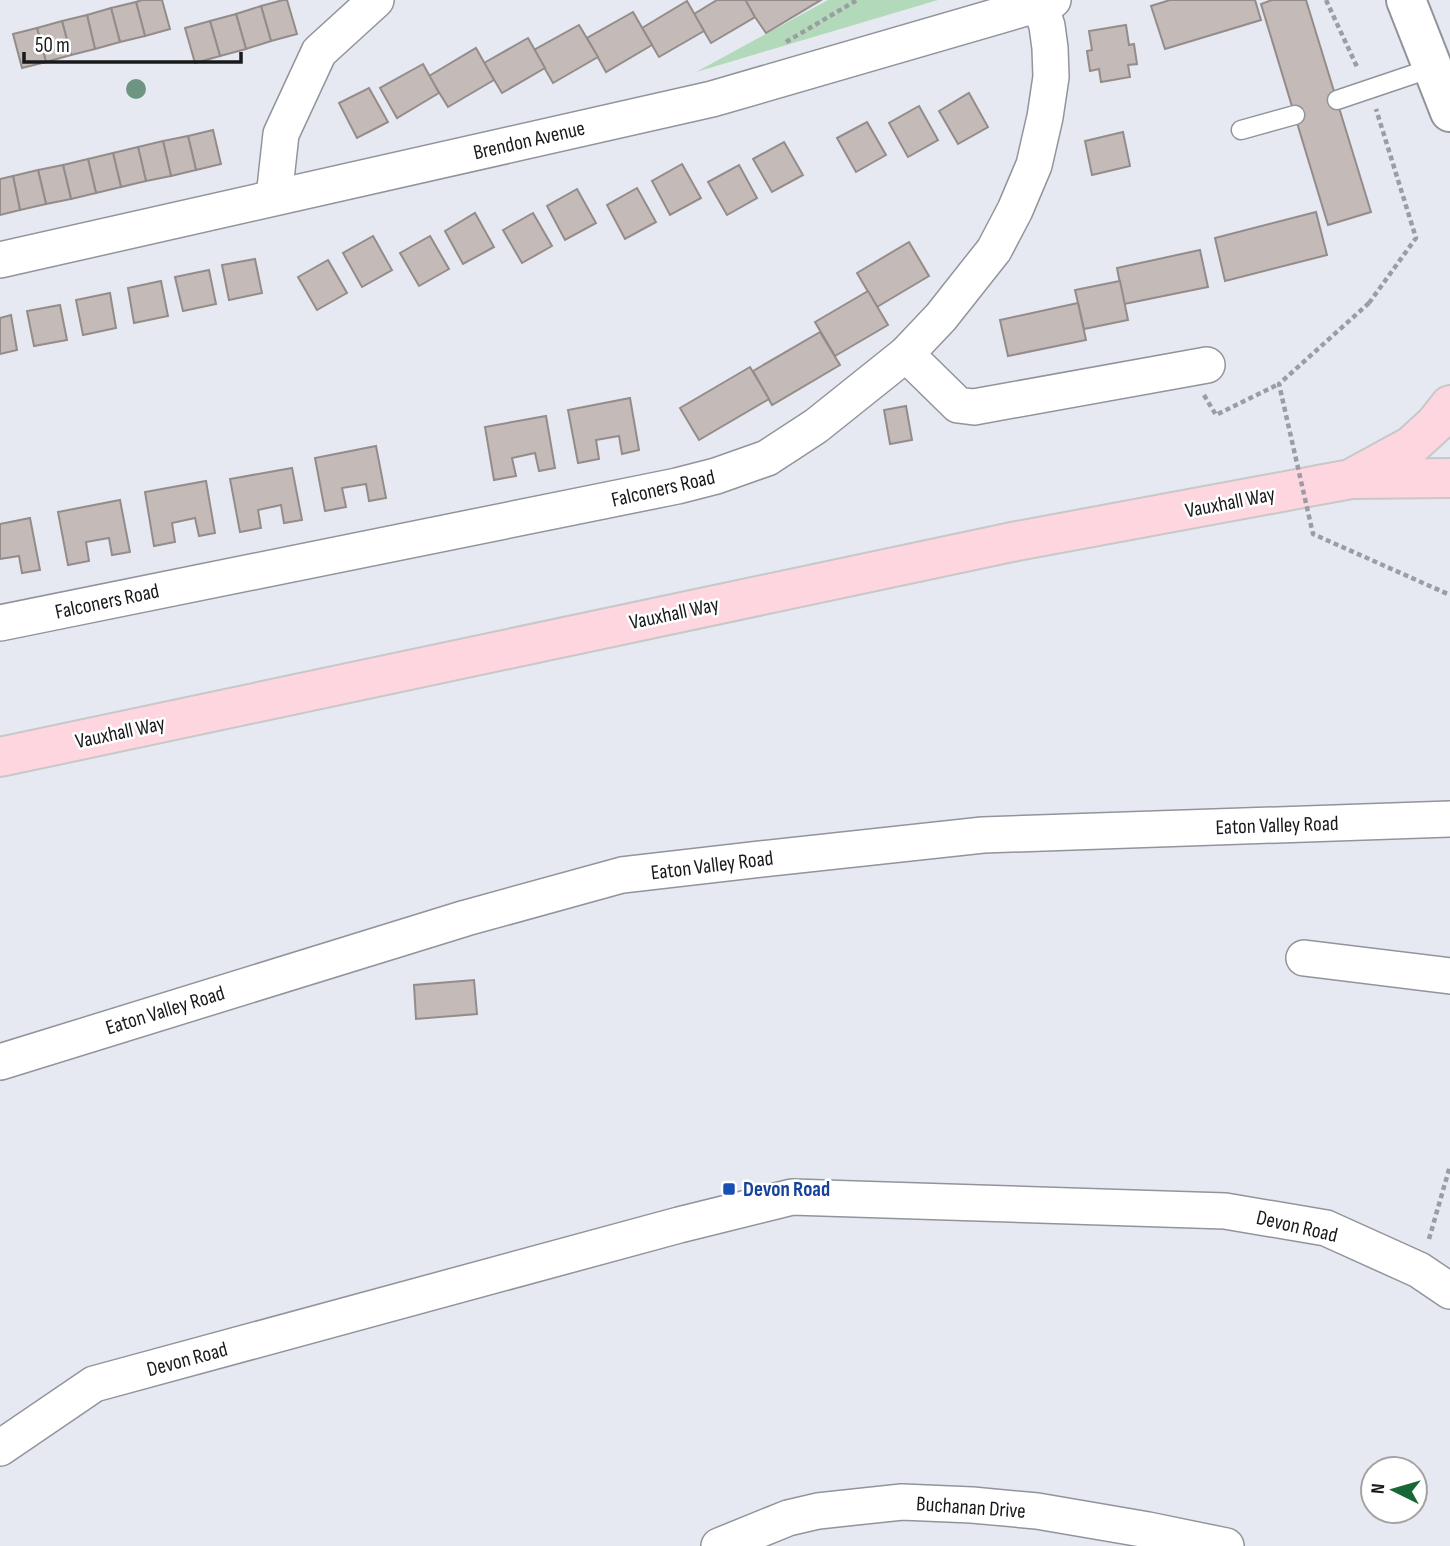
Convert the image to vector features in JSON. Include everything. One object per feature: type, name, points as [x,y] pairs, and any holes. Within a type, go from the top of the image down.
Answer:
[{"type":"main road","name":"Vauxhall Way","points":[[1351,479],[1410,446],[1435,424],[1450,405]]},
{"type":"main road","name":"Vauxhall Way","points":[[0,757],[1012,542],[1351,479],[1450,478]]},
{"type":"street","points":[[274,197],[281,134],[319,52],[376,0]]},
{"type":"street","points":[[1406,0],[1450,112]]},
{"type":"street","name":"Brendon Avenue","points":[[0,260],[712,99],[1047,2]]},
{"type":"street","name":"Falconers Road","points":[[0,623],[663,489],[716,477],[767,458],[816,426],[906,354],[941,317],[994,250],[1034,165],[1045,117],[1051,77],[1047,2]]},
{"type":"street","points":[[906,354],[958,405],[974,407],[1207,365]]},
{"type":"street","name":"Eaton Valley Road","points":[[0,1062],[466,918],[622,875],[983,835],[1450,819]]},
{"type":"street","points":[[1304,958],[1450,976]]},
{"type":"street","name":"Devon Road","points":[[0,1448],[94,1384],[792,1197],[1225,1211],[1326,1228],[1419,1270],[1450,1291]]},
{"type":"street","name":"Buchanan Drive","points":[[719,1546],[788,1518],[818,1511],[902,1502],[1037,1511],[1226,1546]]},
{"type":"lane","points":[[1337,100],[1433,68]]},
{"type":"lane","points":[[1241,130],[1295,115]]},
{"type":"path","points":[[1216,415],[1279,384],[1369,303],[1416,238],[1375,108],[1326,0]]},
{"type":"path","points":[[1279,384],[1314,534],[1450,595]]},
{"type":"path","points":[[1419,1270],[1450,1166]]},
{"type":"green space","points":[[828,0],[938,0],[696,72]]},
{"type":"building","points":[[162,0],[170,29],[145,36],[136,2]]},
{"type":"building","points":[[287,0],[297,34],[271,41],[261,6]]},
{"type":"building","points":[[717,0],[746,0],[755,17],[711,43],[694,14]]},
{"type":"building","points":[[747,0],[821,0],[766,33]]},
{"type":"building","points":[[1170,0],[1255,0],[1261,20],[1165,49],[1151,6]]},
{"type":"building","points":[[1272,0],[1306,0],[1371,212],[1328,225],[1261,4]]},
{"type":"building","points":[[687,1],[704,31],[659,57],[642,28]]},
{"type":"building","points":[[136,2],[145,36],[120,42],[111,8]]},
{"type":"building","points":[[261,6],[271,41],[246,49],[236,14]]},
{"type":"building","points":[[111,8],[120,42],[95,49],[87,15]]},
{"type":"building","points":[[633,12],[652,45],[606,72],[587,38]]},
{"type":"building","points":[[236,14],[246,49],[220,56],[210,21]]},
{"type":"building","points":[[87,15],[95,49],[71,55],[62,21]]},
{"type":"building","points":[[62,21],[71,55],[46,62],[37,28]]},
{"type":"building","points":[[210,21],[220,56],[195,63],[185,28]]},
{"type":"building","points":[[579,25],[598,57],[553,83],[534,50]]},
{"type":"building","points":[[1126,25],[1129,45],[1134,44],[1137,64],[1128,65],[1130,77],[1101,82],[1099,69],[1090,71],[1087,51],[1092,50],[1089,31]]},
{"type":"building","points":[[37,28],[46,62],[22,68],[13,34]]},
{"type":"building","points":[[528,38],[545,68],[502,93],[484,63]]},
{"type":"building","points":[[476,48],[494,80],[448,107],[429,76]]},
{"type":"building","points":[[423,64],[439,93],[397,118],[380,88]]},
{"type":"building","points":[[369,88],[388,122],[357,138],[339,103]]},
{"type":"building","points":[[969,93],[988,127],[958,144],[939,111]]},
{"type":"building","points":[[919,106],[938,140],[908,157],[889,123]]},
{"type":"building","points":[[867,122],[886,155],[856,172],[837,138]]},
{"type":"building","points":[[213,130],[221,164],[196,170],[188,136]]},
{"type":"building","points":[[1123,132],[1130,166],[1092,175],[1085,141]]},
{"type":"building","points":[[188,136],[196,170],[171,176],[163,141]]},
{"type":"building","points":[[163,141],[171,176],[146,181],[138,147]]},
{"type":"building","points":[[784,142],[803,175],[772,192],[753,159]]},
{"type":"building","points":[[138,147],[146,181],[121,187],[113,153]]},
{"type":"building","points":[[113,153],[121,187],[96,193],[88,159]]},
{"type":"building","points":[[88,159],[96,193],[71,199],[63,165]]},
{"type":"building","points":[[682,164],[701,198],[670,215],[652,181]]},
{"type":"building","points":[[63,165],[71,199],[46,204],[38,170]]},
{"type":"building","points":[[739,165],[757,198],[727,215],[708,182]]},
{"type":"building","points":[[38,170],[46,204],[20,210],[13,176]]},
{"type":"building","points":[[13,176],[20,210],[0,215],[0,179]]},
{"type":"building","points":[[637,188],[656,222],[625,239],[607,205]]},
{"type":"building","points":[[577,189],[596,223],[565,240],[547,206]]},
{"type":"building","points":[[1316,212],[1327,255],[1225,281],[1215,238]]},
{"type":"building","points":[[475,213],[494,247],[463,264],[445,231]]},
{"type":"building","points":[[533,213],[552,246],[522,263],[503,230]]},
{"type":"building","points":[[373,236],[392,270],[362,287],[343,253]]},
{"type":"building","points":[[430,236],[449,269],[419,286],[400,253]]},
{"type":"building","points":[[909,242],[929,276],[877,307],[857,273]]},
{"type":"building","points":[[1200,250],[1208,287],[1124,304],[1117,268]]},
{"type":"building","points":[[255,259],[262,293],[229,300],[222,265]]},
{"type":"building","points":[[328,260],[347,293],[317,310],[298,277]]},
{"type":"building","points":[[209,270],[216,304],[183,311],[175,277]]},
{"type":"building","points":[[161,281],[168,316],[134,323],[128,288]]},
{"type":"building","points":[[1120,281],[1128,320],[1084,329],[1075,290]]},
{"type":"building","points":[[868,291],[888,325],[835,356],[815,322]]},
{"type":"building","points":[[110,293],[116,328],[83,335],[76,300]]},
{"type":"building","points":[[1078,303],[1086,340],[1008,356],[1000,320]]},
{"type":"building","points":[[60,305],[67,340],[34,346],[27,311]]},
{"type":"building","points":[[11,315],[17,350],[0,354],[0,318]]},
{"type":"building","points":[[820,332],[840,365],[772,405],[753,371]]},
{"type":"building","points":[[750,367],[769,399],[699,440],[680,408]]},
{"type":"building","points":[[630,398],[639,450],[622,454],[619,436],[596,440],[599,459],[578,463],[568,410]]},
{"type":"building","points":[[906,406],[912,440],[890,444],[884,410]]},
{"type":"building","points":[[546,416],[555,468],[539,471],[535,453],[512,458],[516,476],[494,480],[485,427]]},
{"type":"building","points":[[376,446],[386,498],[369,501],[366,484],[342,488],[346,507],[325,511],[315,458]]},
{"type":"building","points":[[292,468],[302,520],[284,523],[281,505],[258,510],[261,528],[240,532],[230,479]]},
{"type":"building","points":[[206,481],[215,533],[199,536],[195,518],[172,523],[175,542],[154,546],[145,492]]},
{"type":"building","points":[[120,500],[130,552],[112,555],[109,538],[86,542],[89,561],[68,565],[58,512]]},
{"type":"building","points":[[30,518],[40,570],[22,573],[19,556],[0,559],[0,524]]},
{"type":"building","points":[[474,980],[477,1014],[416,1019],[414,985]]},
{"type":"place","name":"Devon Road","points":[[729,1189]]}]
